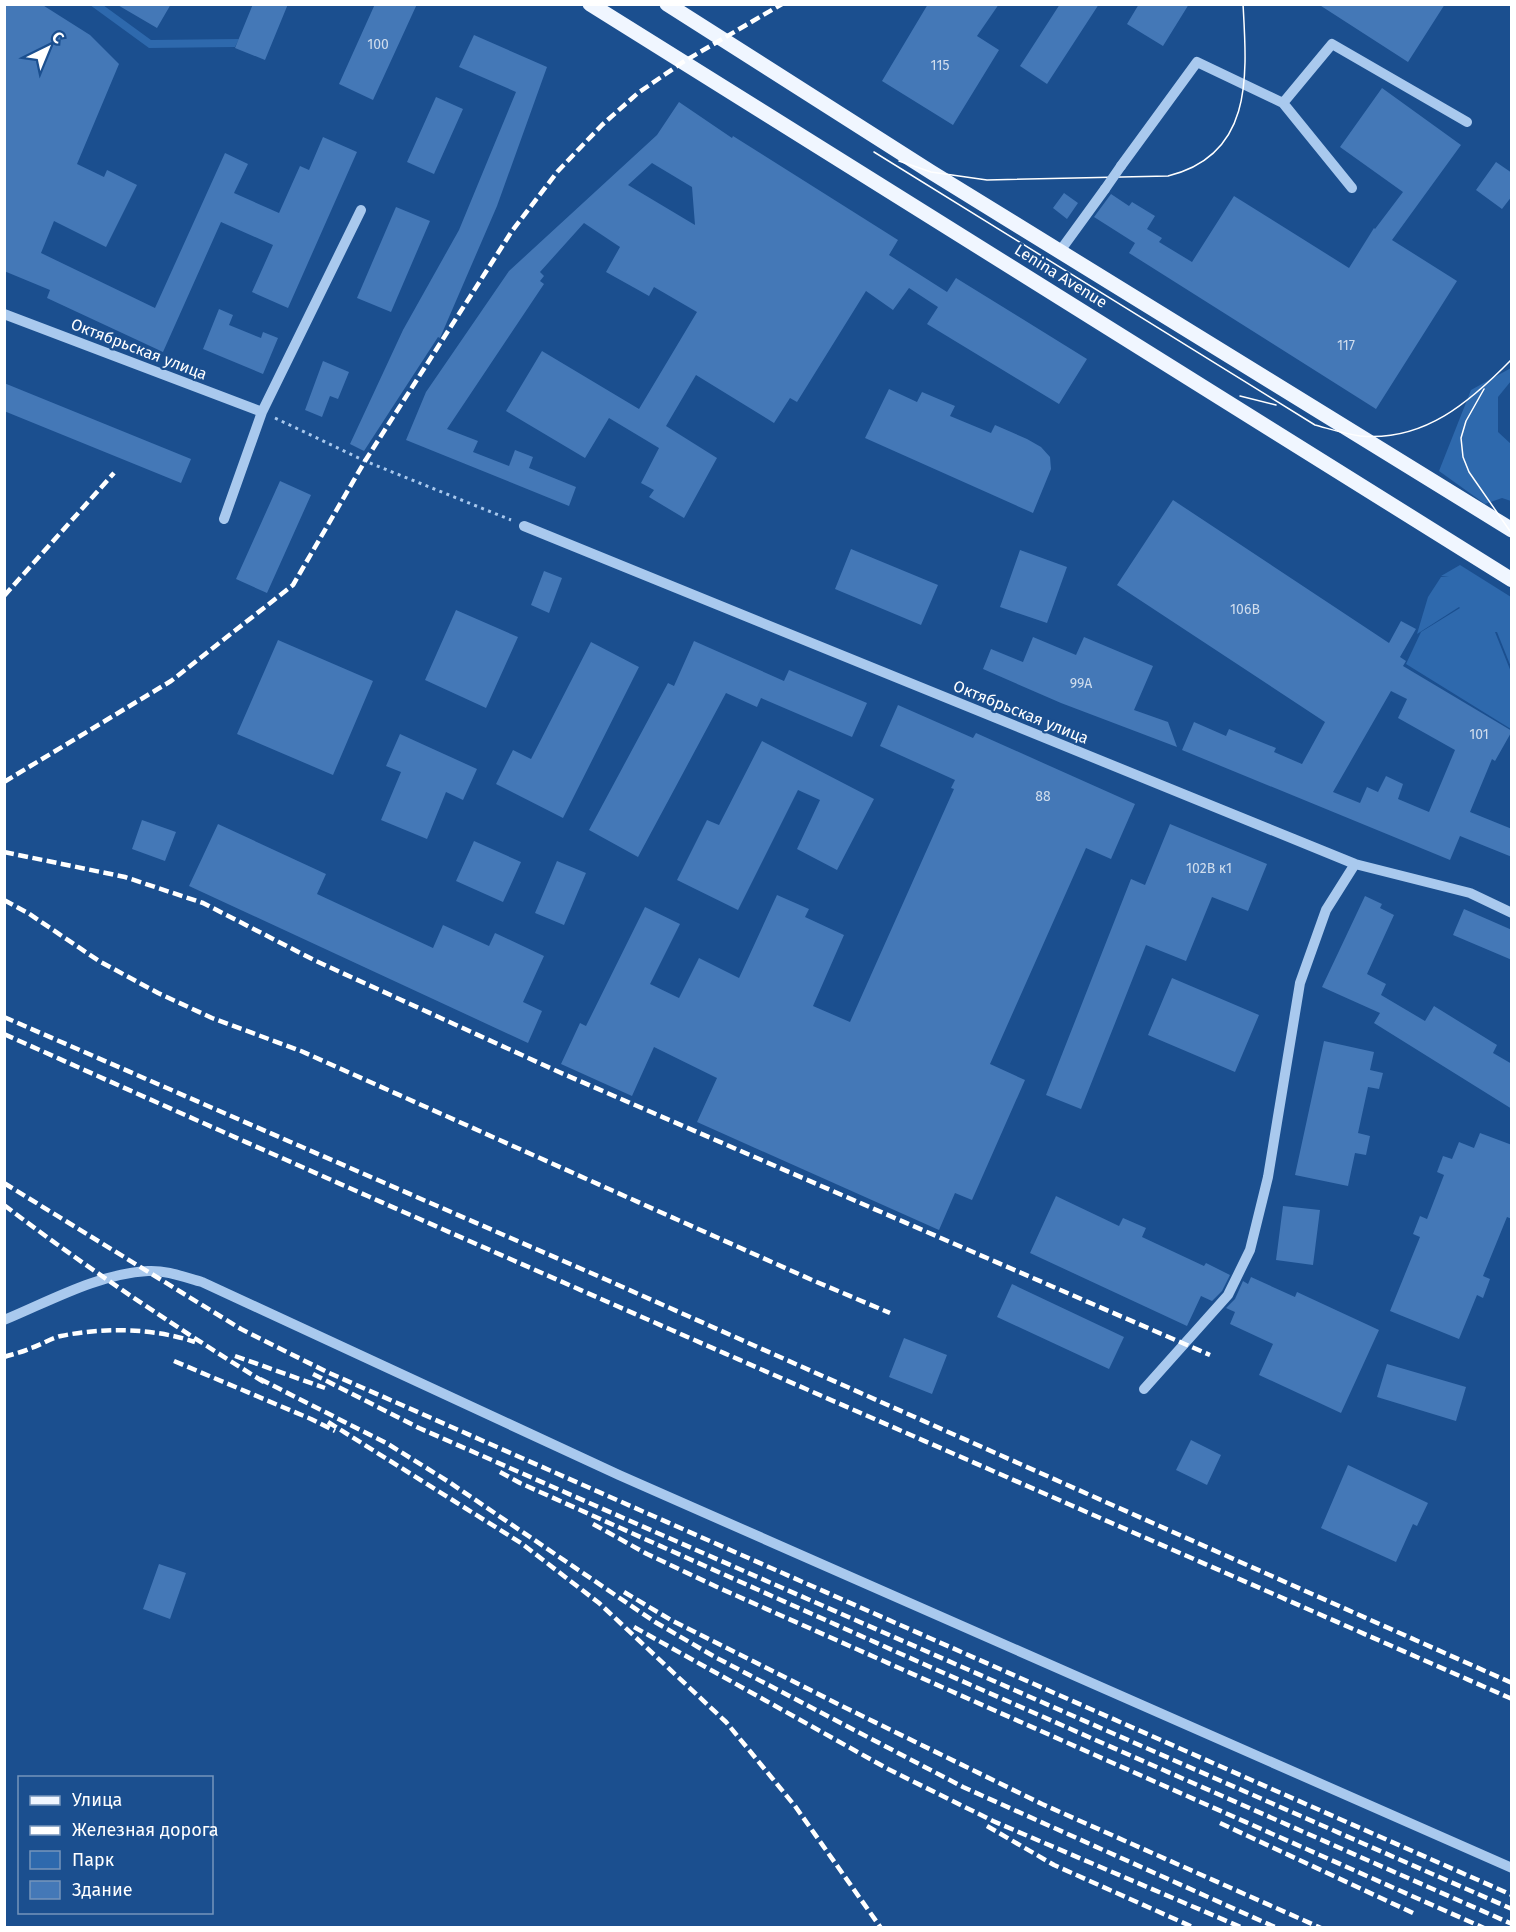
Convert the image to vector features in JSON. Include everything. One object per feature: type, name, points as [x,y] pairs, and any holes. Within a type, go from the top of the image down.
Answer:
[{"type":"main road","name":"Lenina Avenue","points":[[590,4],[1512,580]]},
{"type":"main road","name":"Lenina Avenue","points":[[667,4],[931,172],[1510,526]]},
{"type":"street","points":[[1283,102],[1332,44],[1467,122]]},
{"type":"street","points":[[1059,251],[1197,62],[1283,102],[1352,188]]},
{"type":"street","points":[[224,519],[262,412],[361,210]]},
{"type":"street","name":"Октябрьская улица","points":[[4,314],[262,412]]},
{"type":"street","name":"Октябрьская улица","points":[[524,526],[1355,864],[1470,893],[1512,913]]},
{"type":"street","points":[[1144,1389],[1228,1295],[1250,1250],[1268,1177],[1300,983],[1326,910],[1355,864]]},
{"type":"street","points":[[4,1320],[105,1278],[148,1271],[173,1274],[202,1282],[619,1475],[1512,1868]]},
{"type":"path","points":[[262,412],[365,461],[524,526]]},
{"type":"green space","points":[[90,5],[103,5],[151,40],[239,39],[235,47],[149,48]]},
{"type":"green space","points":[[1511,368],[1511,381],[1498,397],[1498,432],[1511,444],[1511,501],[1502,498],[1485,504],[1439,471],[1471,390]]},
{"type":"green space","points":[[1460,565],[1511,597],[1511,667],[1497,632],[1495,632],[1511,672],[1511,729],[1406,664],[1421,632],[1460,608],[1417,634],[1428,597],[1441,577],[1449,576],[1441,576]]},
{"type":"building","points":[[4,4],[41,4],[90,35],[119,64],[77,164],[104,177],[107,170],[137,185],[106,247],[54,221],[41,253],[155,308],[225,153],[248,164],[234,193],[279,213],[300,166],[309,170],[323,137],[357,152],[288,308],[252,292],[273,245],[221,222],[163,352],[47,298],[50,290],[4,271]]},
{"type":"building","points":[[116,4],[171,4],[157,28]]},
{"type":"building","points":[[253,4],[288,4],[265,60],[235,48]]},
{"type":"building","points":[[375,4],[417,4],[373,100],[339,84]]},
{"type":"building","points":[[928,4],[999,4],[977,36],[999,50],[953,125],[882,81]]},
{"type":"building","points":[[1060,4],[1099,4],[1047,84],[1020,66]]},
{"type":"building","points":[[1139,4],[1189,4],[1163,46],[1127,24]]},
{"type":"building","points":[[1318,4],[1445,4],[1408,62]]},
{"type":"building","points":[[474,35],[547,67],[497,206],[440,338],[438,337],[364,451],[350,444],[403,330],[459,230],[516,92],[459,67]]},
{"type":"building","points":[[1382,88],[1461,145],[1392,240],[1457,281],[1376,409],[1129,253],[1135,243],[1094,217],[1111,194],[1129,206],[1132,202],[1155,216],[1147,229],[1162,238],[1159,242],[1192,262],[1234,196],[1349,268],[1374,228],[1403,192],[1340,147]]},
{"type":"building","points":[[436,97],[463,109],[434,174],[407,162]]},
{"type":"building","points":[[679,102],[732,138],[733,136],[898,240],[889,255],[947,292],[956,278],[1087,359],[1059,404],[927,324],[938,307],[909,288],[893,310],[866,291],[797,402],[790,398],[774,423],[696,375],[666,426],[717,458],[684,518],[649,497],[654,490],[641,483],[659,448],[609,418],[585,458],[506,411],[542,351],[639,409],[697,312],[654,287],[649,296],[606,272],[620,247],[584,223],[540,272],[544,276],[540,281],[544,284],[447,429],[478,441],[473,452],[509,466],[515,450],[533,457],[529,468],[576,487],[569,506],[406,440],[426,392],[509,271],[657,135]],"holes":[[[652,163],[692,187],[695,225],[628,185]]]},
{"type":"building","points":[[1496,162],[1512,173],[1512,196],[1502,209],[1476,190]]},
{"type":"building","points":[[1064,193],[1078,203],[1067,219],[1053,208]]},
{"type":"building","points":[[396,207],[430,221],[391,312],[357,298]]},
{"type":"building","points":[[219,309],[233,315],[229,325],[261,338],[263,332],[278,338],[263,374],[203,349]]},
{"type":"building","points":[[323,361],[349,372],[338,399],[330,396],[322,417],[305,410]]},
{"type":"building","points":[[4,383],[191,459],[181,483],[4,411]]},
{"type":"building","points":[[889,389],[917,402],[922,392],[955,406],[950,416],[991,433],[995,425],[1041,447],[1050,457],[1051,469],[1033,513],[865,438]]},
{"type":"building","points":[[280,481],[311,495],[267,593],[236,579]]},
{"type":"building","points":[[1173,500],[1389,643],[1401,621],[1416,629],[1400,657],[1406,661],[1403,666],[1512,731],[1495,761],[1492,759],[1470,812],[1512,829],[1512,857],[1460,836],[1450,860],[1182,750],[1194,722],[1226,736],[1229,729],[1276,748],[1274,752],[1302,764],[1325,722],[1117,585]],"holes":[[[1391,691],[1407,699],[1398,718],[1455,750],[1429,812],[1398,799],[1403,784],[1386,776],[1378,792],[1367,787],[1360,803],[1333,792]]]},
{"type":"building","points":[[851,549],[938,585],[921,625],[835,589]]},
{"type":"building","points":[[1020,550],[1067,567],[1047,623],[1000,607]]},
{"type":"building","points":[[544,571],[562,578],[549,613],[531,605]]},
{"type":"building","points":[[456,610],[518,637],[486,708],[425,680]]},
{"type":"building","points":[[1033,637],[1076,655],[1084,637],[1153,666],[1134,710],[1168,722],[1177,747],[1061,703],[983,669],[991,649],[1023,662]]},
{"type":"building","points":[[278,640],[373,681],[333,775],[237,734]]},
{"type":"building","points":[[694,641],[784,681],[789,670],[867,703],[852,737],[761,698],[757,707],[726,693],[638,857],[589,830],[668,683],[674,686]]},
{"type":"building","points":[[591,642],[639,667],[563,818],[496,784],[513,750],[531,759]]},
{"type":"building","points":[[898,705],[973,738],[976,733],[1135,804],[1111,859],[1086,848],[990,1064],[1025,1080],[972,1200],[955,1193],[939,1230],[697,1122],[717,1078],[654,1047],[632,1096],[561,1064],[580,1023],[586,1026],[645,907],[680,924],[650,984],[679,998],[699,958],[739,978],[777,895],[809,909],[805,917],[844,935],[813,1006],[850,1022],[954,789],[951,788],[955,780],[880,746]]},
{"type":"building","points":[[400,734],[477,769],[463,800],[446,792],[427,839],[381,820],[401,772],[386,766]]},
{"type":"building","points":[[762,741],[874,799],[837,870],[797,849],[820,800],[798,790],[738,910],[677,880],[707,820],[719,825]]},
{"type":"building","points":[[142,820],[176,832],[165,861],[132,849]]},
{"type":"building","points":[[218,824],[326,874],[317,894],[433,948],[443,925],[489,946],[495,933],[544,956],[523,1002],[542,1011],[528,1043],[189,886]]},
{"type":"building","points":[[1170,824],[1267,864],[1248,911],[1212,897],[1186,961],[1146,945],[1081,1109],[1046,1095],[1131,879],[1145,885]]},
{"type":"building","points":[[474,841],[521,862],[503,902],[456,881]]},
{"type":"building","points":[[557,861],[586,873],[564,925],[535,913]]},
{"type":"building","points":[[1365,896],[1382,904],[1380,908],[1394,915],[1367,974],[1386,984],[1381,995],[1425,1021],[1434,1006],[1497,1045],[1493,1053],[1512,1064],[1512,1109],[1374,1023],[1380,1013],[1322,987]]},
{"type":"building","points":[[1464,909],[1512,930],[1512,960],[1453,935]]},
{"type":"building","points":[[1172,978],[1259,1015],[1235,1072],[1148,1035]]},
{"type":"building","points":[[1324,1041],[1374,1052],[1370,1070],[1383,1073],[1379,1089],[1368,1087],[1358,1133],[1370,1136],[1366,1155],[1355,1153],[1348,1186],[1295,1175]]},
{"type":"building","points":[[1480,1133],[1512,1145],[1512,1219],[1507,1217],[1483,1276],[1490,1279],[1483,1298],[1477,1295],[1459,1339],[1390,1311],[1420,1237],[1413,1234],[1420,1216],[1427,1219],[1444,1175],[1437,1172],[1443,1156],[1452,1159],[1459,1142],[1474,1148]]},
{"type":"building","points":[[1056,1196],[1119,1226],[1123,1218],[1146,1228],[1142,1237],[1204,1266],[1206,1263],[1230,1275],[1222,1291],[1212,1301],[1201,1296],[1187,1326],[1030,1253]]},
{"type":"building","points":[[1283,1206],[1320,1210],[1313,1265],[1276,1260]]},
{"type":"building","points":[[1251,1277],[1295,1297],[1297,1292],[1379,1330],[1341,1413],[1259,1375],[1273,1344],[1230,1324],[1235,1312],[1226,1308],[1235,1299],[1243,1281],[1248,1284]]},
{"type":"building","points":[[1012,1284],[1124,1337],[1109,1369],[997,1317]]},
{"type":"building","points":[[904,1338],[947,1355],[932,1394],[889,1377]]},
{"type":"building","points":[[1387,1364],[1466,1387],[1456,1421],[1377,1397]]},
{"type":"building","points":[[1191,1440],[1221,1455],[1207,1485],[1176,1470]]},
{"type":"building","points":[[1348,1465],[1428,1503],[1417,1526],[1413,1524],[1396,1562],[1321,1528]]},
{"type":"building","points":[[159,1564],[186,1573],[170,1619],[143,1609]]},
{"type":"tram line","points":[[899,161],[931,172],[987,180],[1168,176],[1196,165],[1217,150],[1231,131],[1239,109],[1244,84],[1245,58],[1243,4]]},
{"type":"tram line","points":[[874,152],[1315,425],[1360,436],[1405,433],[1425,426],[1462,404],[1512,359]]},
{"type":"tram line","points":[[1484,389],[1466,421],[1461,438],[1463,457],[1469,472],[1512,534]]},
{"type":"tram line","points":[[1240,396],[1276,405]]},
{"type":"railway","points":[[4,782],[171,681],[293,585],[365,461],[512,231],[558,171],[602,125],[638,93],[683,62],[782,4]]},
{"type":"railway","points":[[4,596],[114,473]]},
{"type":"railway","points":[[4,852],[125,877],[203,903],[316,961],[559,1072],[1210,1355]]},
{"type":"railway","points":[[4,900],[28,913],[99,961],[158,993],[212,1018],[301,1051],[890,1313]]},
{"type":"railway","points":[[4,1017],[607,1280],[1512,1683]]},
{"type":"railway","points":[[4,1034],[1512,1699]]},
{"type":"railway","points":[[4,1183],[241,1329],[327,1372],[1512,1895]]},
{"type":"railway","points":[[4,1205],[133,1298],[267,1384]]},
{"type":"railway","points":[[4,1357],[25,1351],[57,1337],[95,1331],[129,1330],[163,1334],[195,1342]]},
{"type":"railway","points":[[235,1356],[325,1388]]},
{"type":"railway","points":[[174,1361],[335,1431]]},
{"type":"railway","points":[[313,1374],[419,1428],[1512,1909]]},
{"type":"railway","points":[[260,1379],[388,1444],[449,1482],[655,1622],[715,1657],[963,1787],[1277,1928]]},
{"type":"railway","points":[[328,1422],[521,1543],[599,1603],[726,1722],[795,1806],[881,1928]]},
{"type":"railway","points":[[500,1472],[928,1666],[1512,1924]]},
{"type":"railway","points":[[593,1524],[647,1554],[717,1587],[1484,1928]]},
{"type":"railway","points":[[624,1592],[671,1620],[1042,1804],[1321,1928]]},
{"type":"railway","points":[[634,1627],[888,1769],[993,1821],[1243,1928]]},
{"type":"railway","points":[[1220,1823],[1413,1913]]},
{"type":"railway","points":[[987,1826],[1054,1865],[1195,1928]]}]
